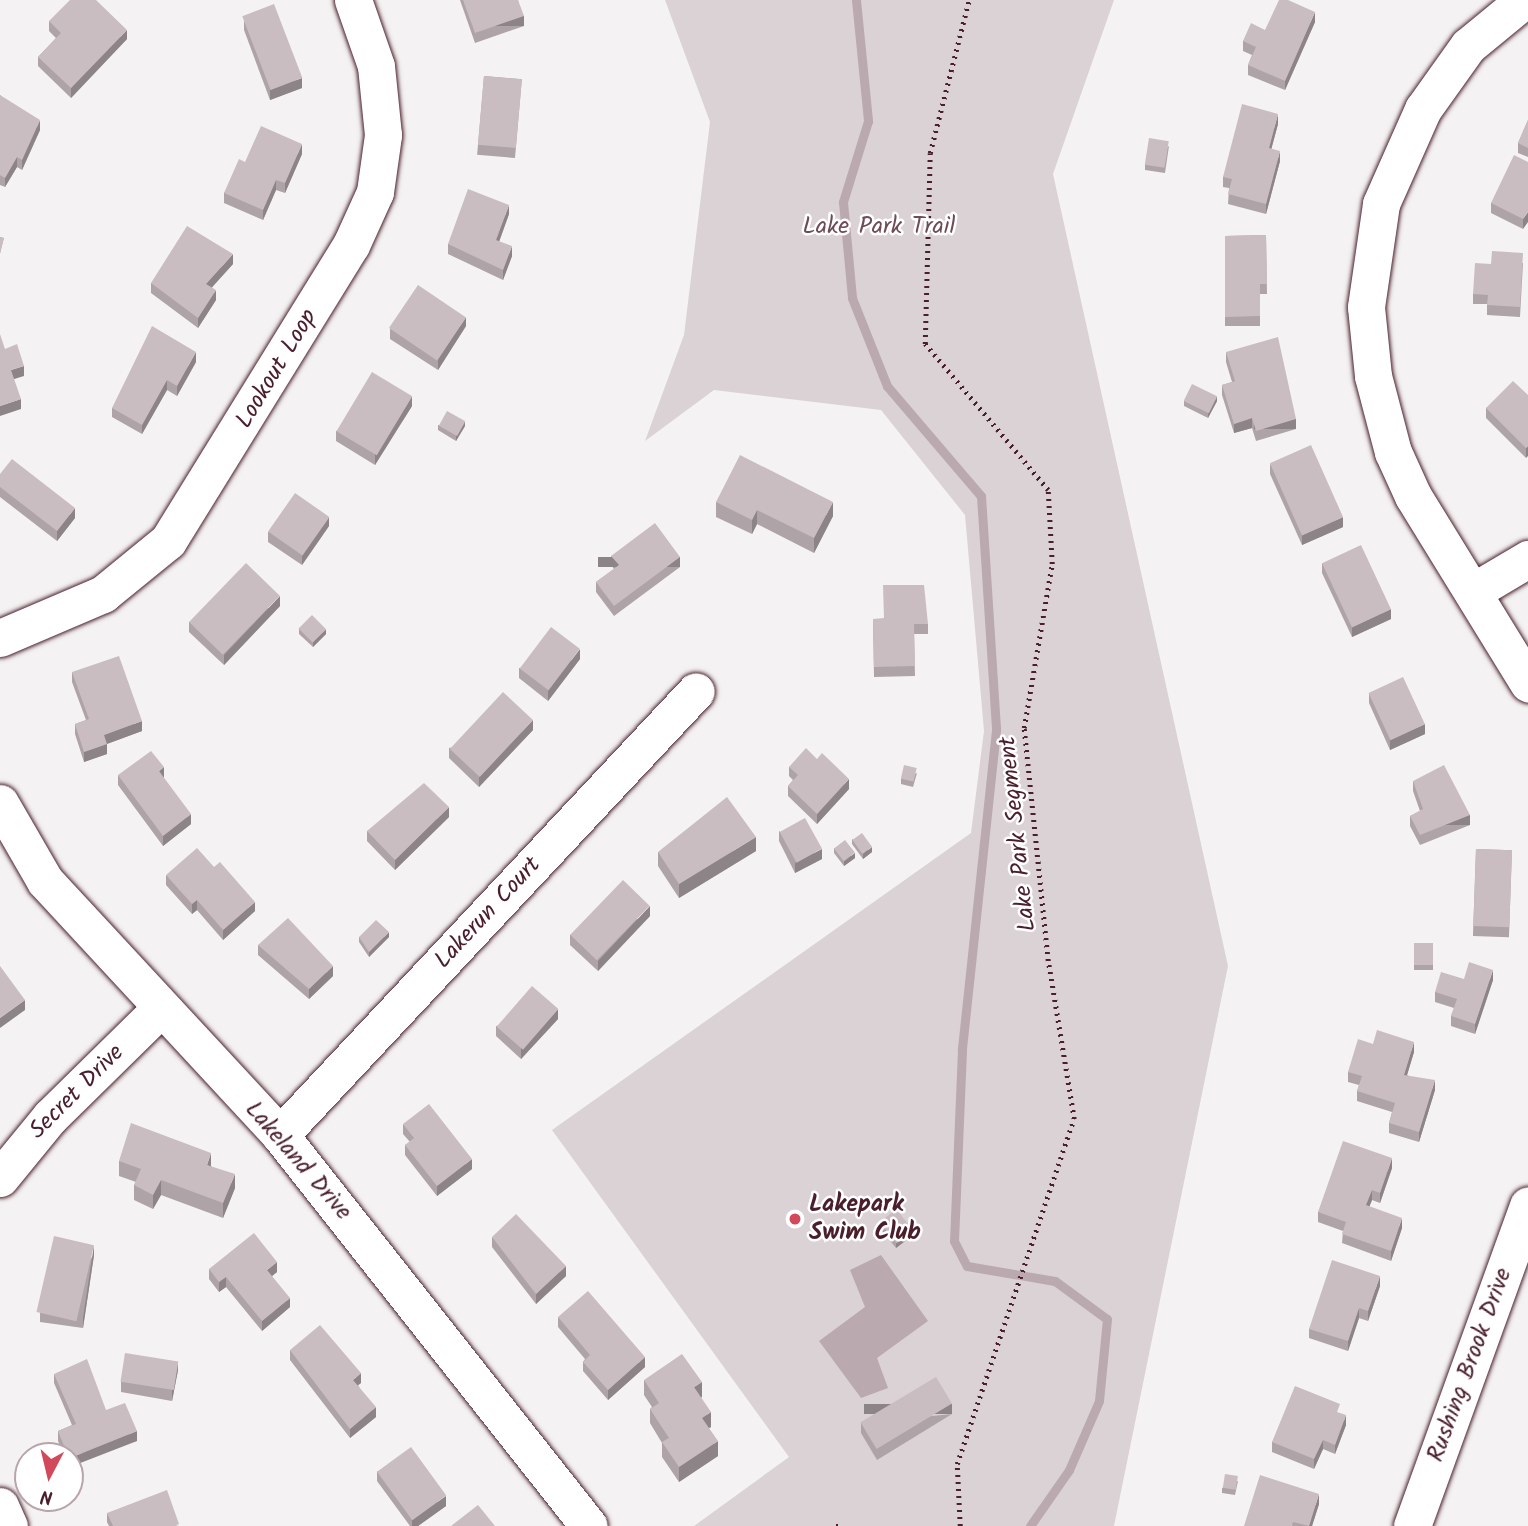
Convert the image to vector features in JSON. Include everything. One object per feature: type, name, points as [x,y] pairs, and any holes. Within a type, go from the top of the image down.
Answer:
[{"type":"street","name":"Lookout Loop","points":[[0,638],[103,594],[168,541],[351,245],[375,192],[383,135],[376,66],[353,0]]},
{"type":"street","points":[[1524,0],[1468,47],[1423,109],[1390,172],[1367,271],[1368,343],[1382,420],[1413,496],[1474,591],[1528,683]]},
{"type":"street","points":[[1474,591],[1528,559]]},
{"type":"street","name":"Lakerun Court","points":[[280,1135],[696,691]]},
{"type":"street","name":"Lakeland Drive","points":[[0,803],[45,881],[159,1010],[280,1135],[589,1526]]},
{"type":"street","name":"Secret Drive","points":[[0,1178],[50,1117],[159,1010]]},
{"type":"street","name":"Rushing Brook Drive","points":[[1412,1526],[1528,1205]]},
{"type":"street","points":[[0,1506],[9,1526]]},
{"type":"path","name":"Lake Park Segment","points":[[960,1526],[957,1464],[1019,1295],[1027,1258],[1074,1119],[1048,961],[1024,728],[1052,564],[1048,491],[925,344],[930,153],[969,0]]},
{"type":"green space","name":"Lake Park Trail","points":[[665,0],[1114,0],[1053,174],[1228,966],[1114,1526],[694,1526],[789,1457],[552,1130],[971,833],[984,731],[965,515],[881,410],[714,390],[645,441],[684,335],[710,122]]},
{"type":"shaded area","points":[[881,1255],[928,1321],[877,1358],[888,1388],[861,1398],[819,1341],[865,1307],[850,1270]]},
{"type":"building","points":[[70,0],[96,0],[127,30],[71,88],[38,57],[61,33],[49,21]]},
{"type":"building","points":[[463,0],[518,0],[524,16],[475,33]]},
{"type":"building","points":[[1279,0],[1288,0],[1315,12],[1285,81],[1248,65],[1256,47],[1243,41],[1251,23],[1265,30]]},
{"type":"building","points":[[274,4],[302,78],[271,90],[242,16]]},
{"type":"building","points":[[484,76],[522,79],[516,148],[478,145]]},
{"type":"building","points":[[0,95],[40,120],[22,160],[17,157],[5,178],[0,175]]},
{"type":"building","points":[[1242,104],[1278,114],[1269,148],[1280,151],[1266,204],[1228,194],[1232,179],[1223,177]]},
{"type":"building","points":[[1528,120],[1528,148],[1518,143]]},
{"type":"building","points":[[261,126],[302,144],[285,183],[276,180],[263,210],[224,193],[239,159],[245,162]]},
{"type":"building","points":[[1149,138],[1169,141],[1165,168],[1145,165]]},
{"type":"building","points":[[1514,155],[1528,162],[1528,212],[1523,219],[1491,203]]},
{"type":"building","points":[[468,189],[509,205],[496,240],[512,246],[503,270],[448,244]]},
{"type":"building","points":[[187,226],[233,254],[206,284],[216,290],[198,318],[151,283]]},
{"type":"building","points":[[1266,235],[1267,284],[1260,284],[1260,316],[1225,317],[1225,236]]},
{"type":"building","points":[[0,237],[4,238],[0,254]]},
{"type":"building","points":[[1492,251],[1523,253],[1520,307],[1487,305],[1488,295],[1473,294],[1475,263],[1491,264]]},
{"type":"building","points":[[418,285],[466,317],[437,361],[389,328]]},
{"type":"building","points":[[152,326],[196,352],[177,386],[167,380],[142,425],[112,408]]},
{"type":"building","points":[[0,334],[5,349],[17,344],[24,366],[11,370],[21,399],[0,406]]},
{"type":"building","points":[[1278,337],[1296,419],[1256,431],[1252,418],[1234,424],[1222,385],[1235,381],[1226,352]]},
{"type":"building","points":[[372,372],[412,396],[377,455],[336,431]]},
{"type":"building","points":[[1513,381],[1528,395],[1526,448],[1486,408]]},
{"type":"building","points":[[1192,384],[1217,396],[1209,413],[1184,401]]},
{"type":"building","points":[[447,411],[465,421],[457,436],[439,426]]},
{"type":"building","points":[[1311,445],[1343,517],[1302,535],[1270,463]]},
{"type":"building","points":[[740,455],[833,502],[814,538],[757,510],[752,520],[716,502]]},
{"type":"building","points":[[12,459],[75,508],[57,531],[0,487],[0,474]]},
{"type":"building","points":[[295,493],[329,517],[302,556],[268,532]]},
{"type":"building","points":[[655,523],[680,557],[614,606],[596,582],[619,565],[611,556]]},
{"type":"building","points":[[1361,545],[1391,609],[1352,628],[1322,563]]},
{"type":"building","points":[[246,563],[280,596],[223,655],[189,622]]},
{"type":"building","points":[[883,585],[924,585],[928,624],[914,624],[915,666],[874,667],[873,619],[884,618]]},
{"type":"building","points":[[312,615],[326,629],[313,643],[299,628]]},
{"type":"building","points":[[551,627],[580,649],[548,690],[520,669]]},
{"type":"building","points":[[119,656],[142,721],[104,735],[107,744],[84,752],[75,724],[89,719],[72,672]]},
{"type":"building","points":[[1403,677],[1425,724],[1391,740],[1369,693]]},
{"type":"building","points":[[503,692],[533,720],[480,777],[450,749]]},
{"type":"building","points":[[806,748],[817,759],[822,753],[849,779],[817,814],[788,786],[798,775],[789,767]]},
{"type":"building","points":[[151,751],[164,767],[159,771],[191,814],[163,836],[118,775]]},
{"type":"building","points":[[904,765],[917,768],[914,782],[901,779]]},
{"type":"building","points":[[1444,765],[1470,815],[1420,835],[1410,816],[1423,809],[1413,781]]},
{"type":"building","points":[[424,783],[449,807],[395,860],[367,831]]},
{"type":"building","points":[[727,797],[756,837],[679,884],[658,852]]},
{"type":"building","points":[[805,818],[822,849],[797,863],[780,832]]},
{"type":"building","points":[[862,833],[872,847],[862,854],[852,840]]},
{"type":"building","points":[[845,840],[855,853],[844,861],[834,849]]},
{"type":"building","points":[[197,848],[214,867],[220,862],[255,902],[223,930],[197,900],[192,904],[166,875]]},
{"type":"building","points":[[1476,849],[1512,850],[1509,927],[1473,926]]},
{"type":"building","points":[[623,880],[650,906],[597,960],[570,935]]},
{"type":"building","points":[[288,918],[333,966],[309,989],[258,945]]},
{"type":"building","points":[[376,920],[389,932],[369,952],[359,937]]},
{"type":"building","points":[[1414,943],[1433,943],[1433,965],[1414,965]]},
{"type":"building","points":[[1469,962],[1493,970],[1475,1024],[1451,1016],[1457,999],[1435,992],[1441,972],[1464,979]]},
{"type":"building","points":[[0,966],[25,1000],[0,1018]]},
{"type":"building","points":[[532,986],[558,1009],[523,1050],[497,1027]]},
{"type":"building","points":[[1377,1030],[1414,1042],[1404,1075],[1435,1080],[1419,1132],[1389,1123],[1395,1103],[1357,1091],[1362,1076],[1348,1072],[1358,1039],[1373,1044]]},
{"type":"building","points":[[429,1104],[472,1159],[437,1186],[405,1145],[414,1138],[403,1124]]},
{"type":"building","points":[[131,1123],[211,1153],[207,1165],[235,1174],[223,1203],[161,1180],[153,1195],[134,1185],[141,1169],[119,1161]]},
{"type":"building","points":[[1343,1141],[1392,1158],[1380,1193],[1372,1190],[1366,1205],[1402,1218],[1391,1251],[1342,1234],[1346,1222],[1318,1212]]},
{"type":"building","points":[[896,1209],[913,1230],[897,1243],[880,1222]]},
{"type":"building","points":[[516,1214],[566,1266],[536,1294],[492,1237]]},
{"type":"building","points":[[254,1233],[277,1262],[267,1270],[290,1298],[262,1321],[226,1277],[219,1282],[209,1269]]},
{"type":"building","points":[[54,1236],[94,1245],[76,1321],[36,1312]]},
{"type":"building","points":[[1332,1260],[1380,1276],[1368,1311],[1359,1308],[1348,1341],[1309,1329]]},
{"type":"building","points":[[588,1291],[645,1357],[608,1390],[583,1362],[590,1355],[558,1317]]},
{"type":"building","points":[[320,1325],[361,1373],[353,1380],[376,1407],[350,1429],[290,1350]]},
{"type":"building","points":[[125,1353],[178,1361],[174,1390],[120,1382]]},
{"type":"building","points":[[682,1354],[702,1382],[694,1387],[711,1412],[702,1418],[718,1441],[679,1467],[662,1442],[669,1438],[650,1409],[659,1403],[644,1380]]},
{"type":"building","points":[[87,1359],[106,1410],[125,1403],[137,1431],[84,1452],[84,1442],[62,1442],[58,1431],[76,1424],[54,1374]]},
{"type":"building","points":[[936,1377],[952,1404],[877,1449],[861,1422]]},
{"type":"building","points":[[1295,1386],[1340,1404],[1337,1412],[1346,1415],[1335,1445],[1323,1440],[1314,1459],[1272,1442]]},
{"type":"building","points":[[411,1447],[446,1496],[412,1520],[377,1472]]},
{"type":"building","points":[[1225,1474],[1238,1476],[1236,1490],[1223,1488]]},
{"type":"building","points":[[1260,1475],[1319,1494],[1309,1526],[1293,1522],[1292,1526],[1244,1526]]},
{"type":"building","points":[[167,1490],[179,1524],[113,1526],[107,1513]]},
{"type":"building","points":[[478,1505],[495,1526],[451,1526]]},
{"type":"waterway","points":[[856,0],[868,121],[843,202],[852,298],[887,386],[981,496],[996,730],[962,1050],[954,1241],[967,1266],[1055,1281],[1107,1319],[1099,1401],[1069,1470],[1030,1526]]},
{"type":"place","name":"Lakepark Swim Club","points":[[795,1219]]}]
